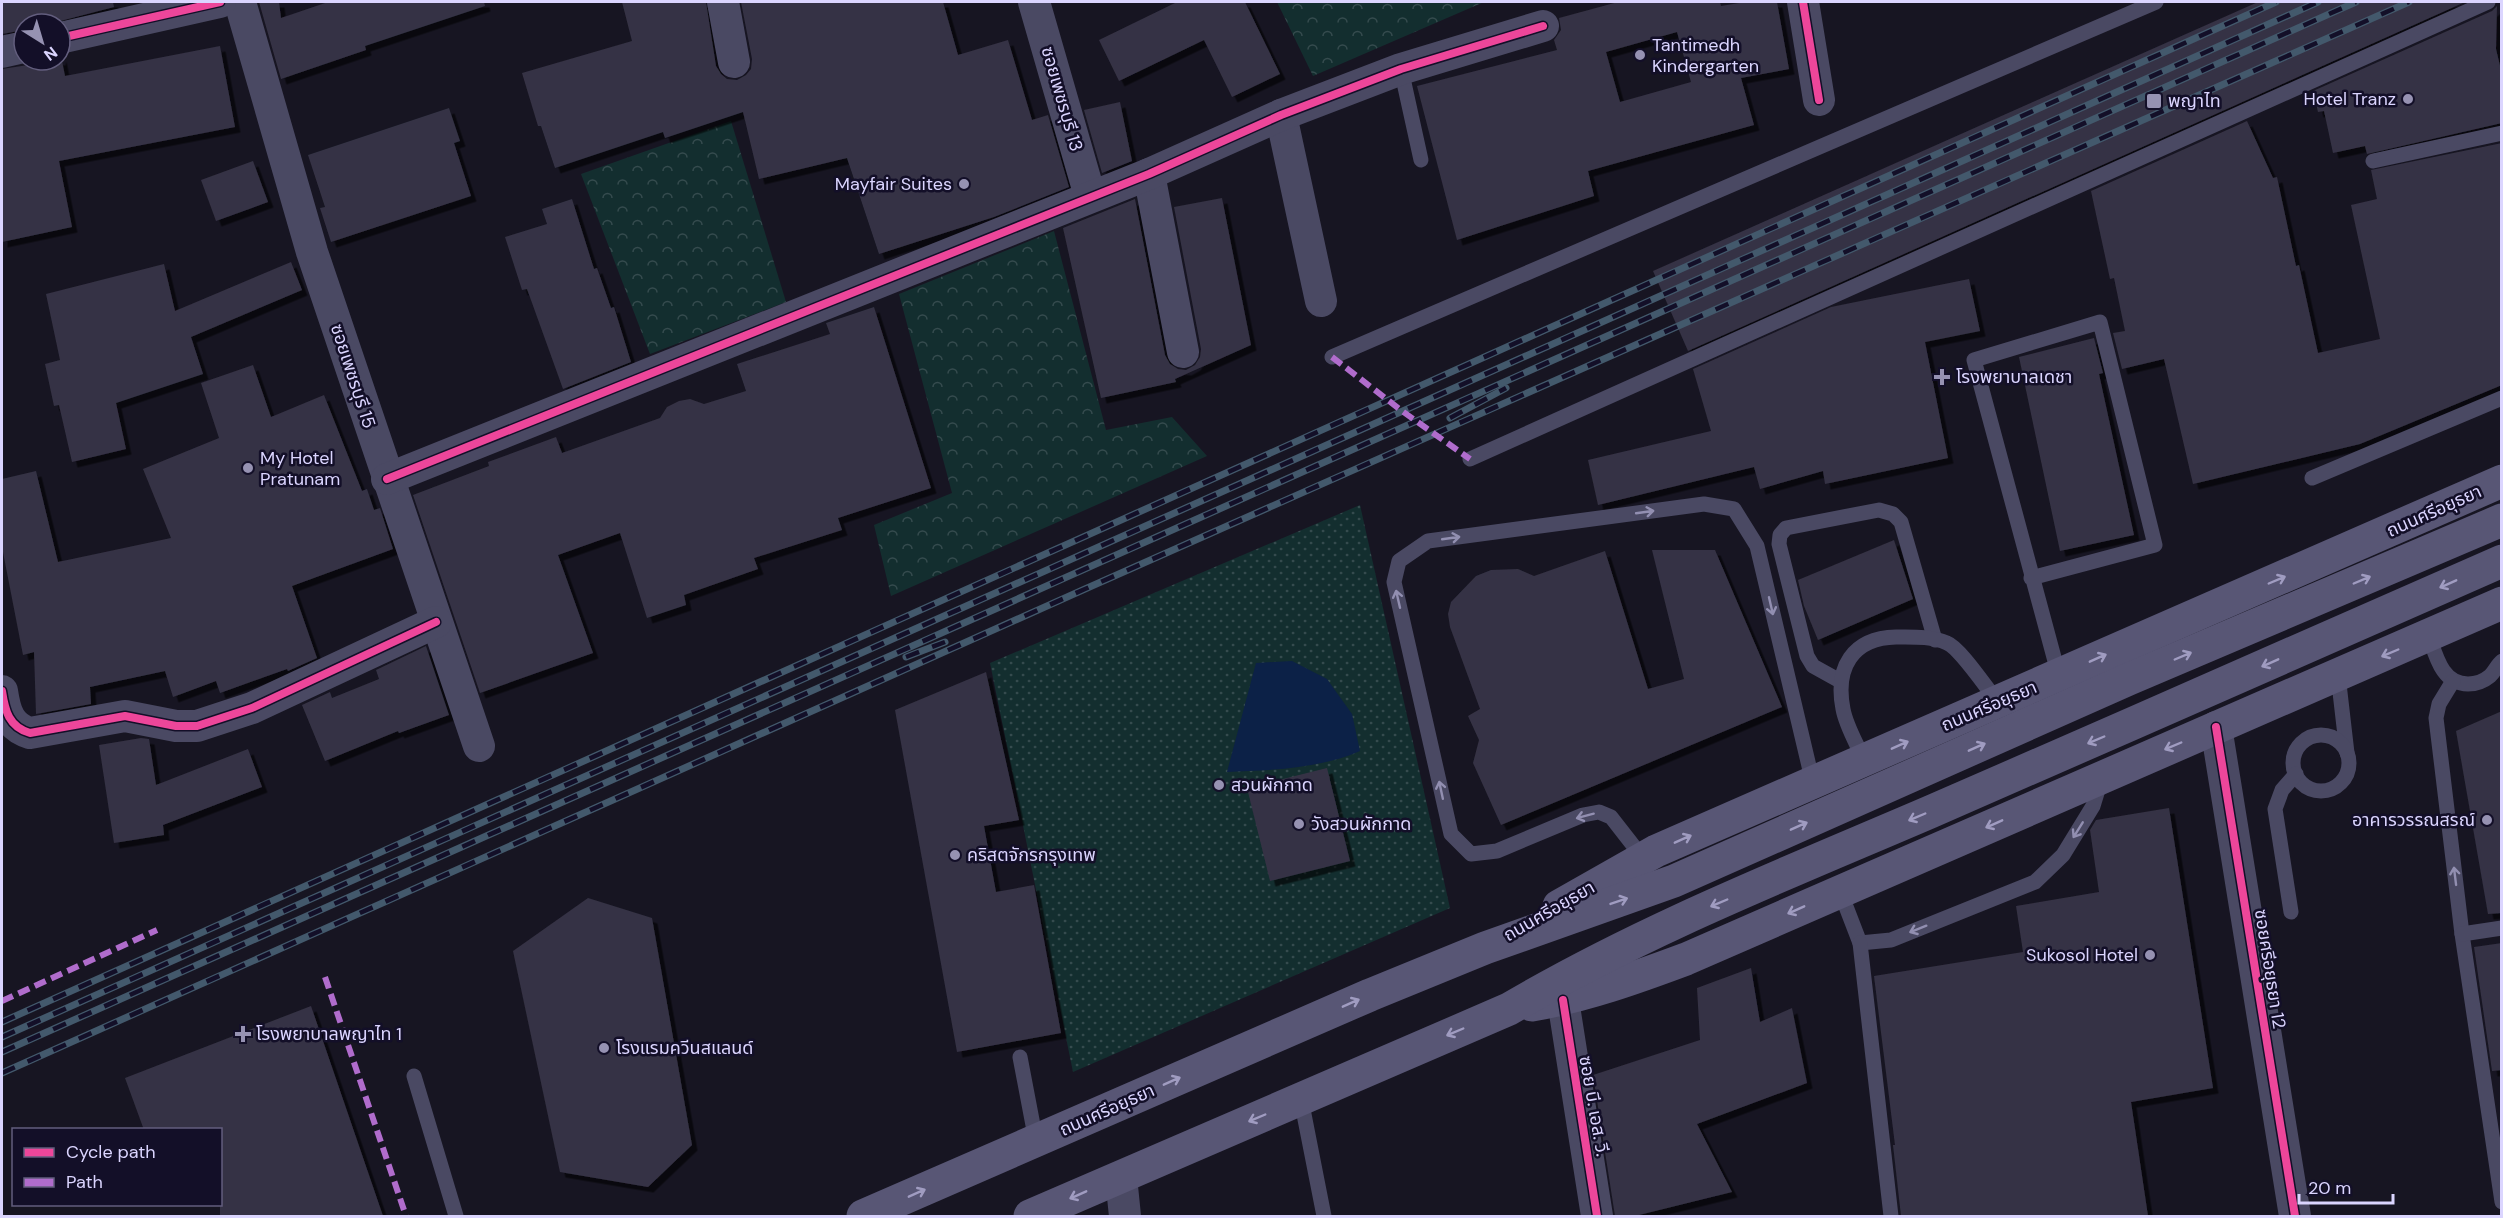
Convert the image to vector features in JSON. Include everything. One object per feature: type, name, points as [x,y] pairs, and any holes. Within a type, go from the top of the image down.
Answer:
[{"type":"main road","name":"ถนนศรีอยุธยา","points":[[1485,948],[1643,858],[2502,481]]},
{"type":"main road","points":[[2465,499],[2502,507]]},
{"type":"main road","name":"ถนนศรีอยุธยา","points":[[863,1216],[1370,994],[1485,948],[1674,882],[2129,679],[2502,520]]},
{"type":"main road","points":[[1030,1216],[1509,1009],[1569,973],[1625,945],[2502,561]]},
{"type":"main road","points":[[1509,1009],[1563,1000],[1619,984],[1686,959],[2502,603]]},
{"type":"street","points":[[72,35],[220,2]]},
{"type":"street","name":"ซอยเพชรบุรี 15","points":[[240,2],[312,252],[479,746]]},
{"type":"street","points":[[723,2],[734,62]]},
{"type":"street","name":"ซอยเพชรบุรี 13","points":[[1034,2],[1090,196]]},
{"type":"street","points":[[1803,2],[1819,100]]},
{"type":"street","points":[[387,479],[1149,174],[1281,115],[1401,69],[1544,26]]},
{"type":"street","points":[[1281,115],[1321,301]]},
{"type":"street","points":[[1149,174],[1183,352]]},
{"type":"street","points":[[2,691],[5,710],[11,723],[19,730],[30,733],[125,716],[176,726],[197,726],[252,708],[436,622]]},
{"type":"street","name":"ซอยศรีอยุธยา 12","points":[[2216,727],[2295,1216]]},
{"type":"street","name":"ซอย บี. เอส. วี.","points":[[1563,1000],[1598,1216]]},
{"type":"street","points":[[1121,1177],[1125,1216]]},
{"type":"lane","points":[[1332,357],[2156,2]]},
{"type":"lane","points":[[1470,459],[2488,2]]},
{"type":"lane","points":[[1401,69],[1421,160]]},
{"type":"lane","points":[[2373,161],[2502,133]]},
{"type":"lane","points":[[2031,578],[2155,545],[2100,322],[1974,360],[2031,578],[2059,676]]},
{"type":"lane","points":[[2312,478],[2502,398]]},
{"type":"lane","points":[[1643,858],[1611,817],[1599,812],[1583,815],[1497,851],[1471,854],[1451,834],[1394,582],[1399,561],[1428,541],[1704,504],[1734,509],[1757,546],[1813,783]]},
{"type":"lane","points":[[1840,681],[1813,666],[1807,657],[1779,544],[1780,535],[1786,528],[1879,510],[1893,514],[1901,522],[1935,640]]},
{"type":"lane","points":[[2429,636],[2437,660],[2453,681],[2474,684],[2499,668]]},
{"type":"lane","points":[[1864,760],[1843,711],[1840,681],[1852,653],[1866,643],[1889,638],[1918,637],[1948,643],[1998,702]]},
{"type":"lane","points":[[2338,675],[2347,753],[2348,771],[2337,786],[2330,790],[2312,789],[2304,785],[2296,774],[2293,761],[2296,752],[2308,738],[2327,736],[2342,745],[2347,753]]},
{"type":"lane","points":[[2453,681],[2439,704],[2436,718],[2462,934],[2501,1196]]},
{"type":"lane","points":[[2291,912],[2276,809],[2282,790],[2296,774]]},
{"type":"lane","points":[[1860,943],[1891,940],[2035,882],[2063,855],[2093,806],[2102,777]]},
{"type":"lane","points":[[1840,891],[1860,943],[1892,1216]]},
{"type":"lane","points":[[2462,934],[2502,928]]},
{"type":"lane","points":[[1020,1057],[1036,1141]]},
{"type":"lane","points":[[414,1076],[456,1216]]},
{"type":"lane","points":[[1301,1099],[1324,1216]]},
{"type":"green space","points":[[1277,2],[1484,2],[1313,76]]},
{"type":"green space","points":[[731,121],[786,302],[650,354],[581,174]]},
{"type":"green space","points":[[1054,231],[1106,430],[1172,417],[1207,456],[891,596],[874,525],[952,493],[899,294]]},
{"type":"green space","name":"สวนผักกาด","points":[[1360,505],[1450,908],[1073,1072],[990,663]]},
{"type":"water","points":[[1292,661],[1327,679],[1352,714],[1360,751],[1312,765],[1227,772],[1256,663]]},
{"type":"building","points":[[2,2],[113,2],[114,7],[72,18],[72,12],[12,12],[12,32],[2,34]]},
{"type":"building","points":[[259,2],[279,2],[281,18],[328,2],[484,2],[485,6],[365,46],[366,50],[281,79]]},
{"type":"building","points":[[622,2],[706,2],[716,66],[727,79],[737,80],[751,69],[752,59],[741,2],[943,2],[958,55],[1008,40],[1032,120],[1048,115],[1069,187],[994,217],[879,254],[847,158],[759,179],[743,112],[665,138],[663,132],[555,168],[541,126],[538,126],[522,73],[632,41]]},
{"type":"building","points":[[1177,2],[1245,2],[1280,74],[1232,97],[1204,40],[1119,81],[1099,40]]},
{"type":"building","points":[[1618,2],[1720,2],[1721,6],[1745,2],[1777,2],[1789,69],[1741,78],[1754,125],[1588,171],[1594,196],[1457,240],[1417,86],[1557,50],[1554,40],[1561,30],[1559,18]],"holes":[[[1677,32],[1691,82],[1620,102],[1606,52]]]},
{"type":"building","points":[[2258,2],[2465,2],[1688,351],[1653,271]]},
{"type":"building","name":"Hotel Tranz","points":[[2497,6],[2496,49],[2502,74],[2502,123],[2367,154],[2365,146],[2333,153],[2324,111],[2318,112],[2313,91],[2492,11]]},
{"type":"building","points":[[220,46],[235,127],[59,161],[72,227],[2,242],[2,69],[12,67],[12,72],[64,72],[65,76]]},
{"type":"building","points":[[1120,102],[1132,161],[1102,173],[1084,110]]},
{"type":"building","points":[[449,108],[460,141],[454,143],[471,196],[331,242],[320,208],[325,207],[308,155]]},
{"type":"building","points":[[2247,121],[2273,178],[2277,177],[2318,353],[2380,339],[2351,205],[2377,199],[2371,170],[2502,143],[2502,385],[2360,444],[2193,484],[2164,359],[2122,369],[2113,333],[2125,331],[2114,278],[2110,279],[2091,191]]},
{"type":"building","points":[[253,161],[268,202],[216,221],[201,180]]},
{"type":"building","points":[[1222,198],[1251,345],[1175,379],[1176,382],[1101,398],[1063,228],[1135,199],[1165,355],[1170,364],[1178,369],[1186,370],[1195,365],[1200,357],[1201,349],[1174,207]]},
{"type":"building","points":[[572,199],[594,269],[597,268],[611,308],[614,307],[631,362],[563,389],[527,289],[522,290],[505,237],[547,224],[542,209]]},
{"type":"building","points":[[291,262],[302,290],[191,337],[203,374],[116,403],[126,449],[72,462],[59,405],[54,406],[45,364],[60,360],[46,294],[164,264],[175,311]]},
{"type":"building","points":[[1969,279],[1980,331],[1925,342],[1948,458],[1825,484],[1823,471],[1760,489],[1754,467],[1598,505],[1588,460],[1711,431],[1693,369],[1831,307]]},
{"type":"building","points":[[874,307],[931,488],[838,518],[842,530],[754,558],[758,569],[684,595],[686,605],[647,618],[620,533],[558,555],[593,653],[480,693],[413,495],[489,466],[488,462],[556,437],[562,453],[660,418],[667,407],[679,401],[690,399],[704,404],[746,391],[737,364],[830,334],[826,323]]},
{"type":"building","points":[[2094,338],[2103,373],[2099,374],[2134,535],[2060,551],[2019,357]]},
{"type":"building","points":[[253,365],[271,417],[324,395],[362,491],[367,489],[374,510],[380,508],[393,549],[292,586],[317,658],[288,671],[287,669],[220,693],[216,681],[173,697],[165,671],[90,687],[91,704],[36,714],[34,652],[23,655],[2,547],[2,479],[36,471],[58,562],[171,538],[143,469],[219,438],[201,383]]},
{"type":"building","points":[[1894,540],[1913,599],[1818,640],[1804,606],[1798,580]]},
{"type":"building","points":[[1652,550],[1715,550],[1782,707],[1501,825],[1473,763],[1479,740],[1468,716],[1480,709],[1450,627],[1448,614],[1451,602],[1476,576],[1491,570],[1518,569],[1534,576],[1605,551],[1648,689],[1684,679]]},
{"type":"building","points":[[426,646],[449,715],[399,733],[398,731],[325,761],[302,705],[330,692],[332,698],[379,679],[376,670]]},
{"type":"building","name":"คริสตจักรกรุงเทพ","points":[[986,672],[1019,820],[984,826],[996,892],[1034,885],[1061,1033],[957,1052],[895,710]]},
{"type":"building","name":"อาคารวรรณสรณ์","points":[[2502,711],[2502,913],[2488,914],[2456,731]]},
{"type":"building","points":[[141,738],[149,739],[156,785],[248,749],[262,787],[163,825],[164,835],[114,843],[99,745]]},
{"type":"building","name":"วังสวนผักกาด","points":[[1327,768],[1350,861],[1270,881],[1247,788]]},
{"type":"building","points":[[2169,808],[2213,1088],[2131,1102],[2148,1216],[1901,1216],[1893,1145],[1895,1145],[1874,976],[2023,952],[2016,906],[2099,892],[2090,830],[2096,820]]},
{"type":"building","name":"โรงแรมควีนสแลนด์","points":[[588,898],[652,918],[692,1145],[648,1187],[560,1172],[513,951]]},
{"type":"building","points":[[2502,943],[2502,1070],[2492,1071],[2474,947]]},
{"type":"building","points":[[1751,968],[1760,1022],[1792,1008],[1807,1083],[1697,1124],[1732,1192],[1635,1216],[1615,1216],[1593,1075],[1700,1040],[1697,988]]},
{"type":"building","name":"โรงพยาบาลพญาไท 1","points":[[311,1006],[383,1216],[220,1216],[222,1128],[143,1128],[125,1078]]},
{"type":"railway","points":[[2,1022],[2276,2]]},
{"type":"railway","points":[[2,1037],[2318,2]]},
{"type":"railway","points":[[2,1052],[2356,2]]},
{"type":"railway","points":[[2,1073],[1085,589],[2409,2]]},
{"type":"railway","points":[[1450,418],[1506,388]]},
{"type":"railway","points":[[906,657],[945,642]]},
{"type":"marked path","points":[[1332,357],[1402,411],[1470,459]]},
{"type":"marked path","points":[[2,1001],[157,930]]},
{"type":"marked path","points":[[325,977],[406,1216]]},
{"type":"cycle path","points":[[72,35],[220,2]]},
{"type":"cycle path","points":[[1803,2],[1819,100]]},
{"type":"cycle path","points":[[387,479],[1149,174],[1281,115],[1401,69],[1543,26]]},
{"type":"cycle path","points":[[2,691],[9,717],[17,727],[30,733],[125,716],[176,726],[197,726],[252,708],[436,622]]},
{"type":"cycle path","points":[[2216,727],[2295,1216]]},
{"type":"cycle path","points":[[1563,1000],[1597,1216]]},
{"type":"place","name":"Tantimedh Kindergarten","points":[[1640,55]]},
{"type":"place","name":"Hotel Tranz","points":[[2408,99]]},
{"type":"place","name":"พญาไท","points":[[2154,101]]},
{"type":"place","name":"Mayfair Suites","points":[[964,184]]},
{"type":"place","name":"โรงพยาบาลเดชา","points":[[1942,377]]},
{"type":"place","name":"My Hotel Pratunam","points":[[248,468]]},
{"type":"place","name":"สวนผักกาด","points":[[1219,785]]},
{"type":"place","name":"อาคารวรรณสรณ์","points":[[2487,820]]},
{"type":"place","name":"วังสวนผักกาด","points":[[1299,824]]},
{"type":"place","name":"คริสตจักรกรุงเทพ","points":[[955,855]]},
{"type":"place","name":"Sukosol Hotel","points":[[2150,955]]},
{"type":"place","name":"โรงพยาบาลพญาไท 1","points":[[243,1034]]},
{"type":"place","name":"โรงแรมควีนสแลนด์","points":[[604,1048]]}]
